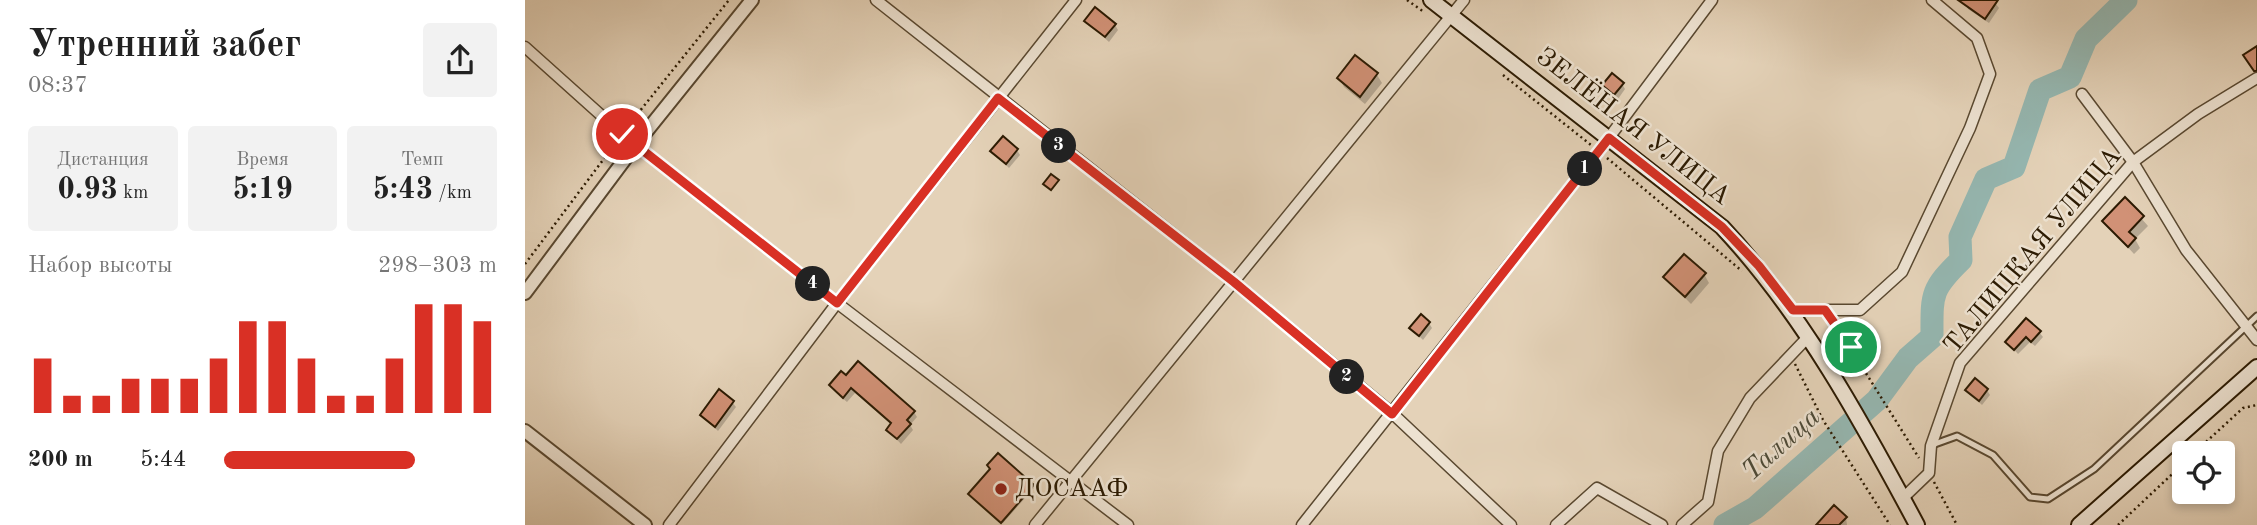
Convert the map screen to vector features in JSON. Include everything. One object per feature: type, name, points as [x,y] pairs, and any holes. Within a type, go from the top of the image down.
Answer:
[{"type":"main road","name":"ЗЕЛЁНАЯ УЛИЦА","points":[[1428,7],[1451,16],[1609,138],[1722,227],[1759,266],[1793,310],[1805,340],[1834,380],[1917,525]]},
{"type":"main road","points":[[2079,525],[2257,367]]},
{"type":"street","points":[[525,293],[637,143],[752,0]]},
{"type":"street","points":[[876,0],[1234,282],[1392,414],[1511,525]]},
{"type":"street","points":[[669,525],[837,303],[1076,0]]},
{"type":"street","points":[[1035,525],[1464,0]]},
{"type":"street","points":[[1302,525],[1599,151],[1712,0]]},
{"type":"street","points":[[1793,310],[1860,310],[1902,272],[1970,128],[1990,74],[1977,38],[1939,2]]},
{"type":"street","points":[[525,47],[622,134],[637,143],[837,303],[1128,525]]},
{"type":"street","name":"ТАЛИЦКАЯ УЛИЦА","points":[[1929,473],[1931,446],[1960,363],[2133,162],[2198,114],[2257,78]]},
{"type":"street","points":[[2082,94],[2133,162],[2186,250],[2257,340]]},
{"type":"street","points":[[1682,525],[1708,502],[1718,451],[1750,398],[1805,340]]},
{"type":"street","points":[[525,430],[645,525]]},
{"type":"street","points":[[1903,498],[1929,473]]},
{"type":"street","points":[[1556,525],[1597,488],[1663,525]]},
{"type":"lane","points":[[1931,446],[1957,436],[1993,456],[2030,497],[2048,499],[2094,469],[2257,317]]},
{"type":"path","points":[[1406,0],[1428,7]]},
{"type":"path","points":[[1495,68],[1748,276]]},
{"type":"path","points":[[1825,310],[1929,473],[1957,525]]},
{"type":"path","points":[[1805,340],[1805,349],[1794,361],[1823,420],[1890,525]]},
{"type":"path","points":[[2207,441],[2243,408],[2257,405]]},
{"type":"path","points":[[2118,525],[2172,474]]},
{"type":"building","points":[[1958,0],[1998,0],[1985,19]]},
{"type":"building","points":[[1095,7],[1116,24],[1105,37],[1084,21]]},
{"type":"building","points":[[2257,46],[2257,71],[2254,71],[2243,55]]},
{"type":"building","points":[[1355,55],[1378,73],[1360,97],[1337,78]]},
{"type":"building","points":[[1612,73],[1624,83],[1614,95],[1602,85]]},
{"type":"building","points":[[1003,136],[1018,149],[1006,164],[990,151]]},
{"type":"building","points":[[1051,174],[1059,180],[1051,190],[1043,184]]},
{"type":"building","points":[[2125,197],[2144,216],[2129,232],[2136,238],[2128,247],[2102,221]]},
{"type":"building","points":[[1684,254],[1706,273],[1685,297],[1663,277]]},
{"type":"building","points":[[1421,314],[1430,322],[1419,336],[1409,328]]},
{"type":"building","points":[[2026,318],[2041,331],[2031,342],[2026,337],[2014,350],[2005,342]]},
{"type":"building","points":[[858,361],[915,411],[907,420],[911,424],[897,439],[886,430],[891,423],[851,388],[843,398],[829,385],[841,371],[846,375]]},
{"type":"building","points":[[1975,378],[1988,389],[1979,401],[1965,390]]},
{"type":"building","points":[[719,389],[734,401],[715,427],[700,415]]},
{"type":"building","name":"ДОСААФ","points":[[998,453],[1034,485],[1001,523],[968,494],[990,469],[987,465]]},
{"type":"building","points":[[1834,505],[1847,517],[1839,525],[1816,525]]},
{"type":"waterway","name":"Талица","points":[[1725,525],[1755,508],[1877,400],[1908,358],[1932,337],[1935,294],[1943,279],[1961,260],[1960,237],[1986,179],[2014,167],[2040,90],[2070,77],[2086,39],[2126,0]]},
{"type":"place","name":"ДОСААФ","points":[[1001,489]]},
{"type":"route","points":[[622,134],[637,143],[837,303],[998,98],[1234,282],[1392,414],[1609,138],[1722,227],[1759,266],[1793,310],[1825,310],[1851,347]]}]
